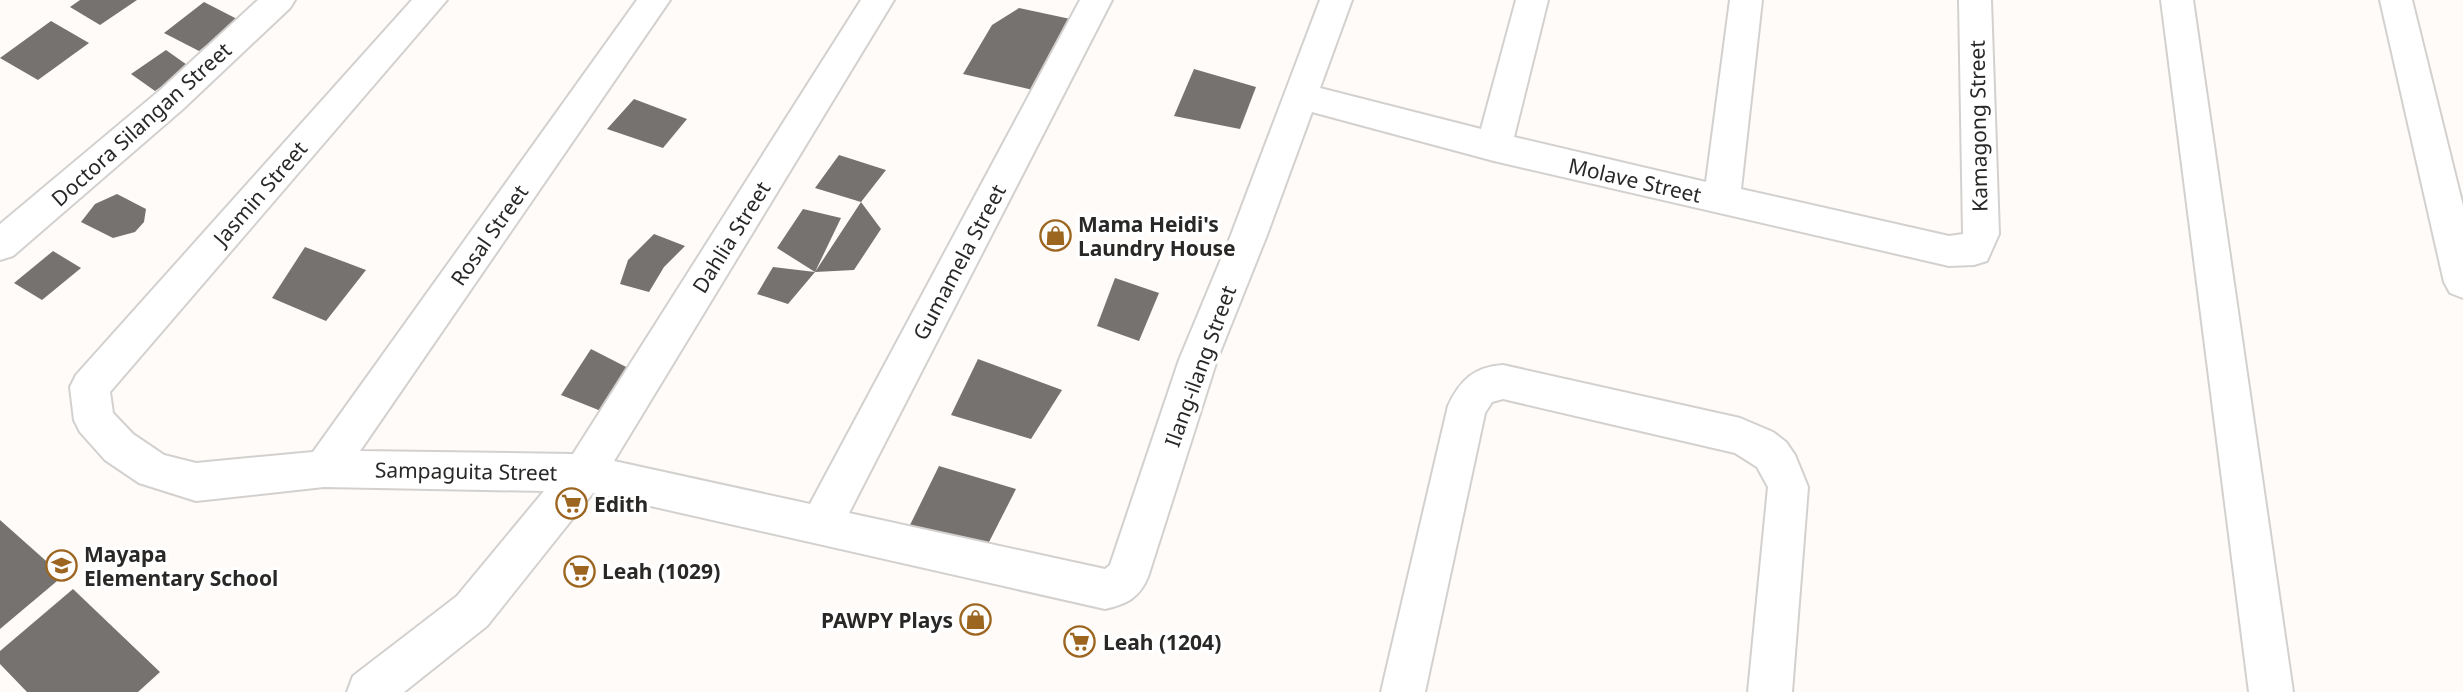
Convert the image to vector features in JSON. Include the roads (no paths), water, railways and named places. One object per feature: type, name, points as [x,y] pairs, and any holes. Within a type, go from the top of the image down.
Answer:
[{"type":"street","name":"Doctora Silangan Street","points":[[0,245],[140,127],[279,0]]},
{"type":"street","name":"Jasmin Street","points":[[90,387],[431,0]]},
{"type":"street","name":"Rosal Street","points":[[324,470],[654,0]]},
{"type":"street","name":"Dahlia Street","points":[[369,692],[472,611],[584,473],[878,0]]},
{"type":"street","name":"Gumamela Street","points":[[821,525],[1096,0]]},
{"type":"street","name":"Ilang-ilang Street","points":[[1127,577],[1198,360],[1249,235],[1336,0]]},
{"type":"street","points":[[1494,147],[1532,0]]},
{"type":"street","points":[[1722,200],[1746,0]]},
{"type":"street","name":"Kamagong Street","points":[[1974,250],[1981,234],[1975,0]]},
{"type":"street","points":[[2177,0],[2271,692]]},
{"type":"street","points":[[2396,0],[2463,282]]},
{"type":"street","name":"Molave Street","points":[[1299,96],[1494,147],[1722,200],[1949,251],[1974,250]]},
{"type":"street","points":[[1403,692],[1440,516],[1468,401],[1478,389],[1489,382],[1496,382],[1740,436],[1771,452],[1782,467],[1788,487],[1770,692]]},
{"type":"street","name":"Sampaguita Street","points":[[90,387],[94,420],[119,447],[153,470],[196,482],[324,470],[584,473],[1105,589],[1118,586],[1127,577]]},
{"type":"place","name":"Mama Heidi's Laundry House","points":[[1055,236]]},
{"type":"place","name":"Edith","points":[[571,504]]},
{"type":"place","name":"Mayapa Elementary School","points":[[61,566]]},
{"type":"place","name":"Leah (1029)","points":[[579,571]]},
{"type":"place","name":"PAWPY Plays","points":[[976,620]]},
{"type":"place","name":"Leah (1204)","points":[[1080,642]]}]
